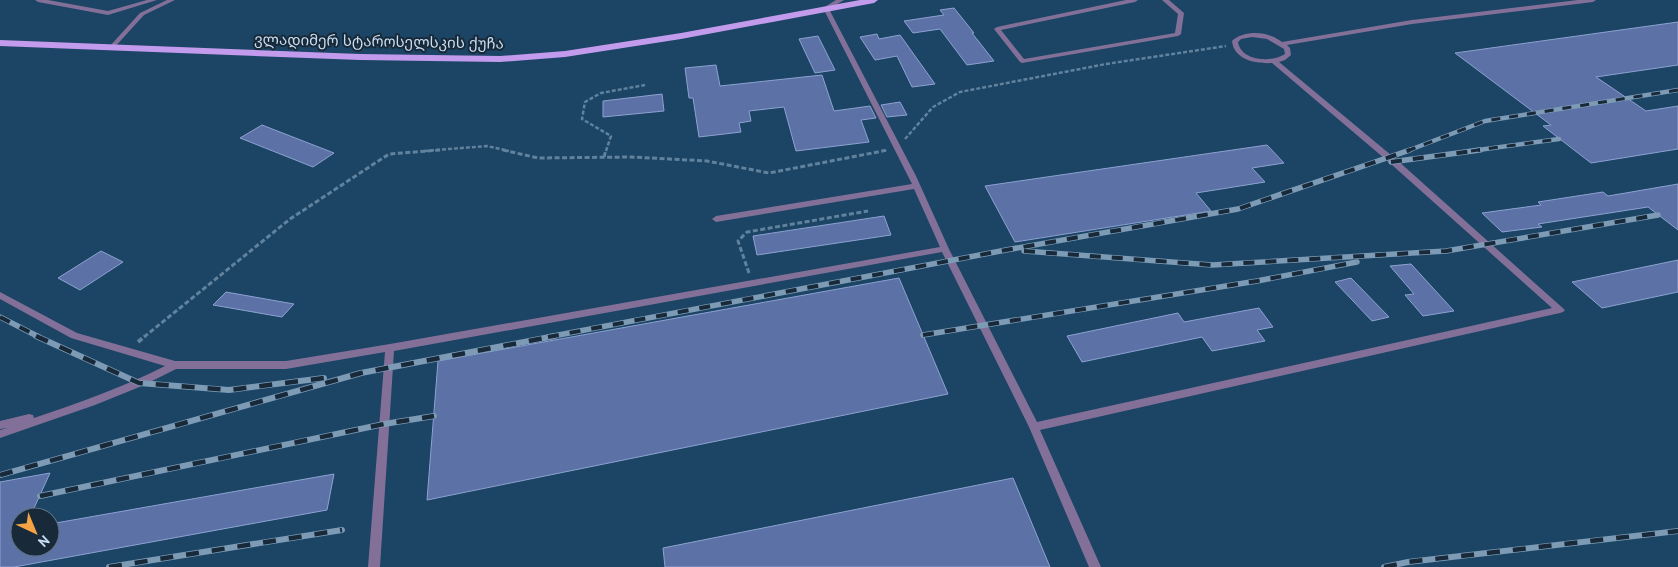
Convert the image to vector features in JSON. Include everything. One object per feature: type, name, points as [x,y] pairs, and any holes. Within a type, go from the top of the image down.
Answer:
[{"type":"main road","name":"ვლადიმერ სტაროსელსკის ქუჩა","points":[[0,42],[419,59],[500,59],[565,54],[681,36],[874,0]]},
{"type":"lane","points":[[38,0],[108,13],[154,0]]},
{"type":"lane","points":[[111,48],[142,14],[172,0]]},
{"type":"lane","points":[[841,0],[826,8],[898,148],[945,249],[1034,427],[1095,567]]},
{"type":"lane","points":[[1135,0],[998,29],[1022,61],[1178,34],[1181,13],[1165,0]]},
{"type":"lane","points":[[1283,44],[1412,22],[1592,0]]},
{"type":"lane","points":[[1252,35],[1269,37],[1283,44],[1288,55],[1275,62],[1254,60],[1244,56],[1234,45],[1238,38],[1252,35]]},
{"type":"lane","points":[[1034,427],[1560,310],[1390,158],[1275,62]]},
{"type":"lane","points":[[716,219],[916,186]]},
{"type":"lane","points":[[0,295],[74,336],[175,365],[286,364],[390,348],[945,249]]},
{"type":"lane","points":[[374,567],[390,348]]},
{"type":"lane","points":[[0,434],[92,402],[139,383],[175,365]]},
{"type":"lane","points":[[0,424],[92,402]]},
{"type":"path","points":[[125,352],[290,219],[390,154],[487,146],[538,158],[604,157],[707,161],[770,173],[898,148],[933,108],[960,92],[1106,64],[1234,45]]},
{"type":"path","points":[[604,157],[611,136],[582,119],[585,102],[601,93],[645,85]]},
{"type":"path","points":[[752,284],[738,241],[747,232],[868,211]]},
{"type":"building","points":[[954,8],[994,61],[967,65],[940,29],[913,33],[904,21],[944,15],[940,10]]},
{"type":"building","points":[[1678,22],[1678,65],[1596,77],[1646,111],[1678,106],[1678,149],[1591,163],[1543,126],[1551,125],[1455,53]]},
{"type":"building","points":[[877,34],[879,39],[900,35],[935,84],[912,87],[897,56],[875,60],[860,37]]},
{"type":"building","points":[[818,36],[835,70],[815,73],[799,39]]},
{"type":"building","points":[[716,65],[720,86],[822,75],[834,111],[870,106],[876,118],[861,120],[869,142],[796,151],[784,107],[749,111],[751,121],[739,123],[741,132],[699,137],[693,98],[689,98],[685,68]]},
{"type":"building","points":[[662,94],[664,111],[603,117],[603,101]]},
{"type":"building","points":[[900,102],[907,115],[887,117],[881,105]]},
{"type":"building","points":[[262,125],[334,153],[313,167],[240,138]]},
{"type":"building","points":[[1267,145],[1284,163],[1252,168],[1265,182],[1196,193],[1211,211],[1015,242],[985,186]]},
{"type":"building","points":[[1678,184],[1678,230],[1648,207],[1538,224],[1542,227],[1502,232],[1482,213],[1541,205],[1538,202],[1603,192],[1608,196]]},
{"type":"building","points":[[884,216],[891,235],[757,255],[753,236]]},
{"type":"building","points":[[101,251],[123,262],[80,290],[58,278]]},
{"type":"building","points":[[1678,260],[1678,292],[1602,308],[1572,282]]},
{"type":"building","points":[[1411,264],[1454,311],[1423,316],[1405,295],[1414,294],[1390,266]]},
{"type":"building","points":[[899,278],[948,394],[427,500],[438,361]]},
{"type":"building","points":[[1351,278],[1389,317],[1372,321],[1335,282]]},
{"type":"building","points":[[226,292],[294,304],[282,317],[213,305]]},
{"type":"building","points":[[1259,308],[1273,327],[1257,330],[1265,341],[1212,351],[1202,337],[1082,362],[1067,336],[1178,313],[1184,322]]},
{"type":"building","points":[[50,473],[35,507],[10,507],[10,557],[60,557],[60,522],[334,474],[327,510],[14,567],[0,567],[0,482]]},
{"type":"building","points":[[1013,478],[1050,567],[665,567],[663,548]]},
{"type":"railway","points":[[1407,151],[1485,121],[1678,90]]},
{"type":"railway","points":[[1471,151],[1559,139]]},
{"type":"railway","points":[[548,337],[1006,250],[1238,209],[1410,150]]},
{"type":"railway","points":[[1391,162],[1480,150]]},
{"type":"railway","points":[[1024,251],[1212,265],[1446,251],[1658,215]]},
{"type":"railway","points":[[923,335],[1257,281],[1357,262]]},
{"type":"railway","points":[[0,317],[39,337]]},
{"type":"railway","points":[[36,336],[139,383],[229,390],[324,378]]},
{"type":"railway","points":[[0,475],[361,373],[555,336]]},
{"type":"railway","points":[[40,496],[384,424],[434,416]]},
{"type":"railway","points":[[109,567],[342,530]]},
{"type":"railway","points":[[1384,567],[1408,562],[1678,531]]}]
